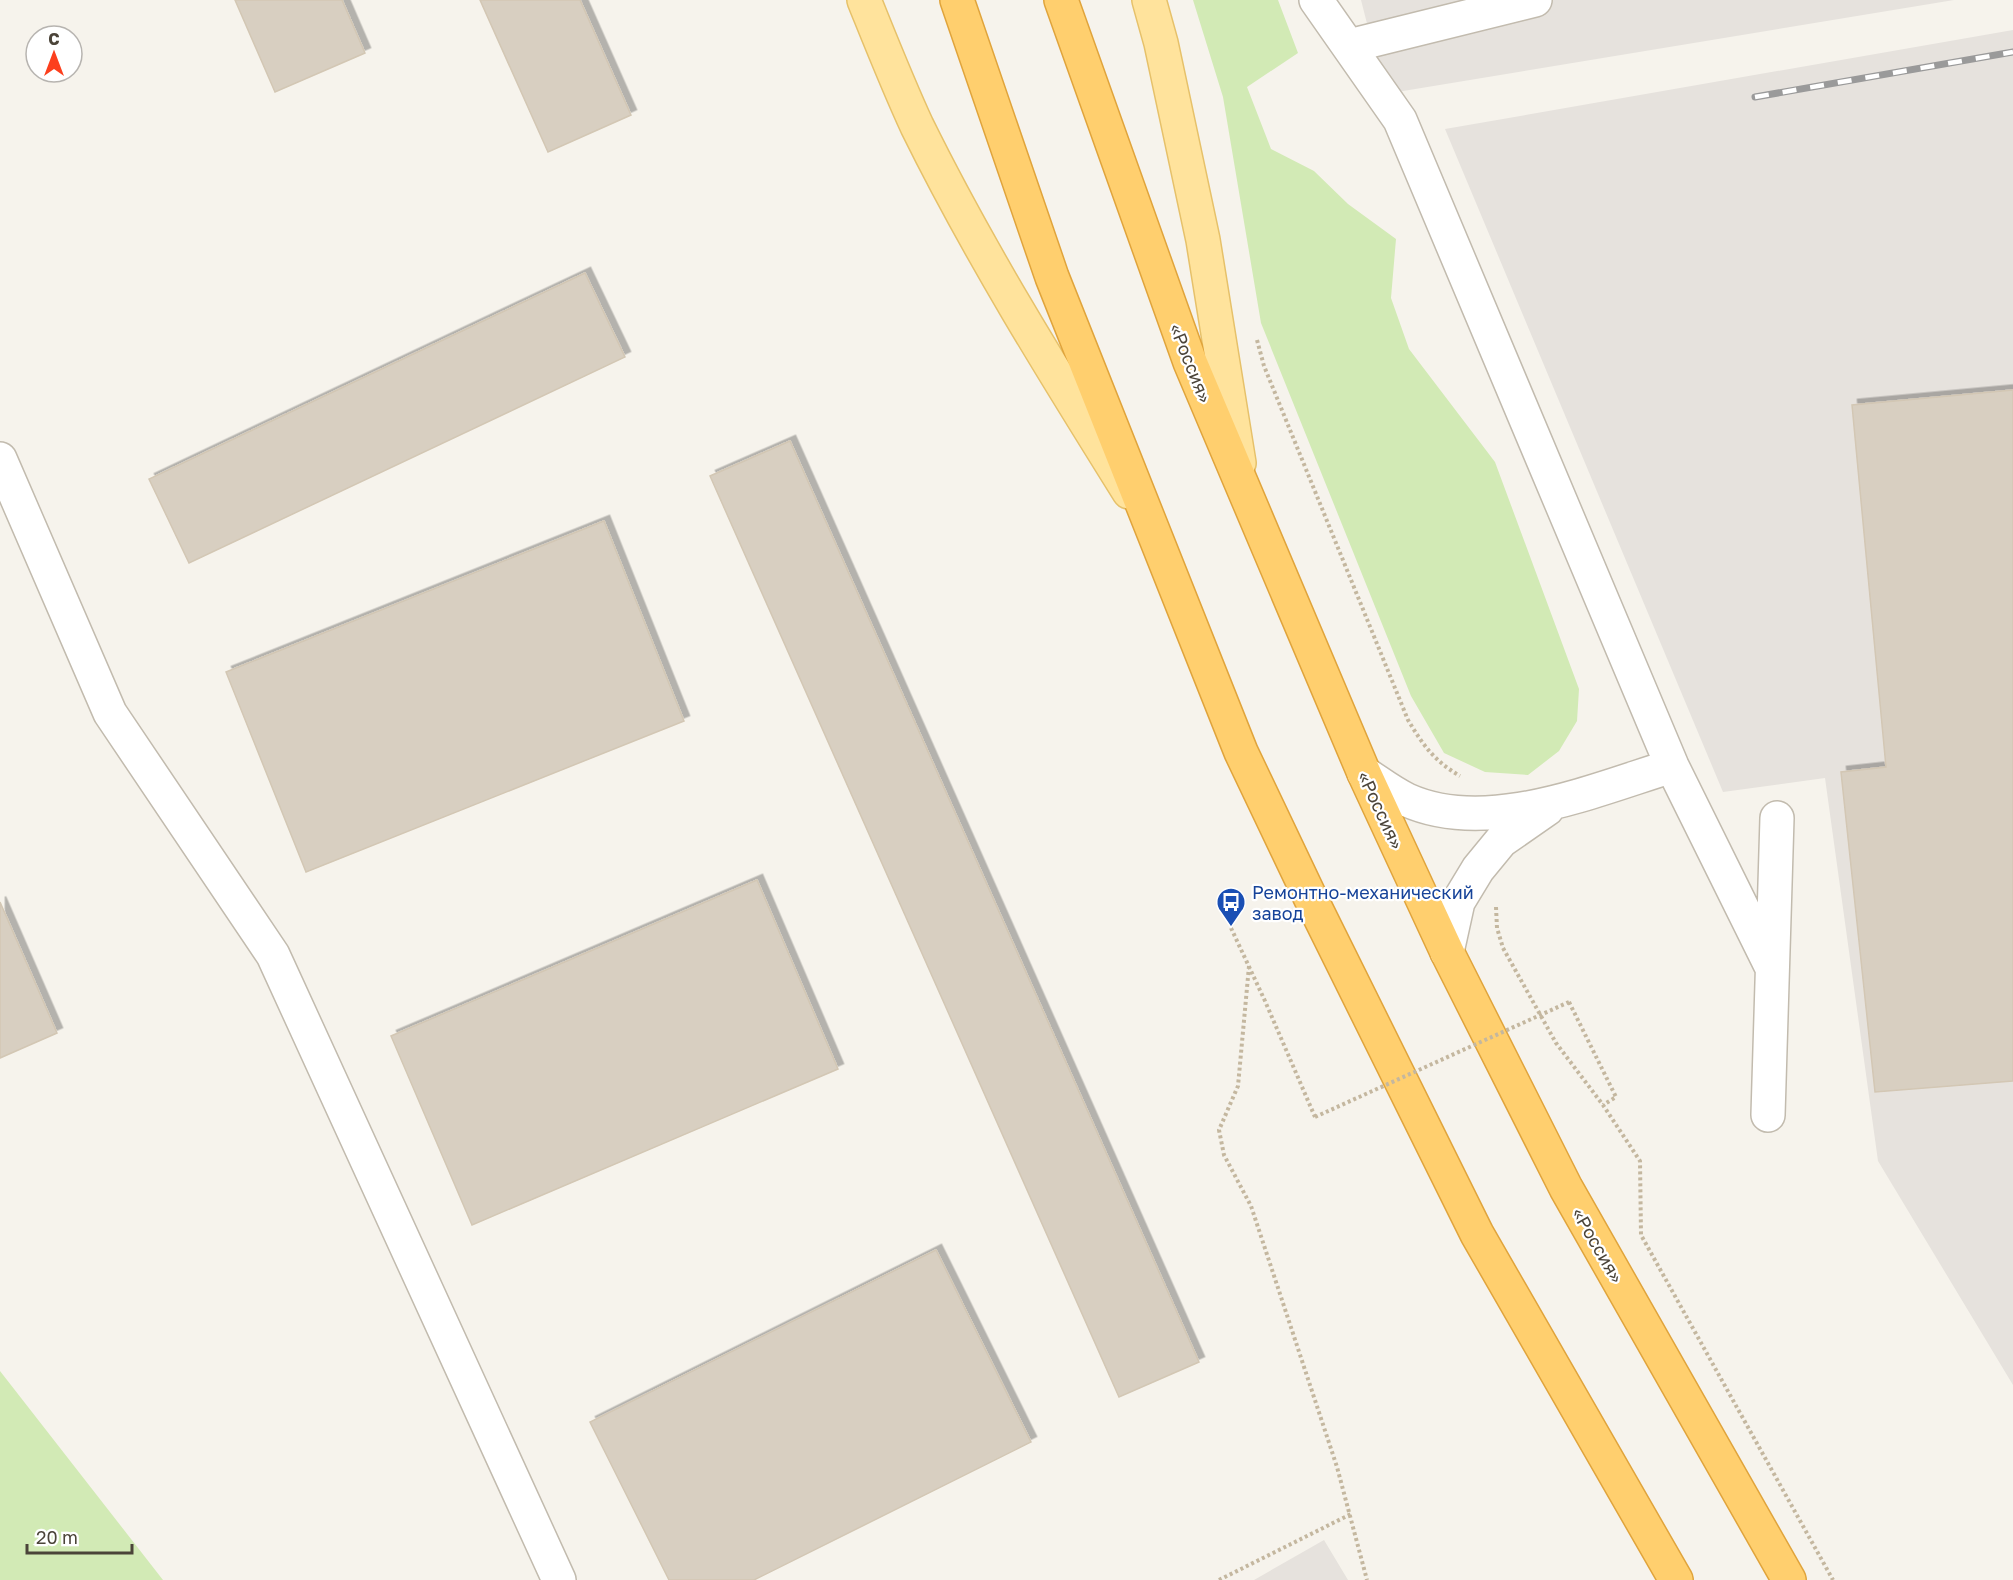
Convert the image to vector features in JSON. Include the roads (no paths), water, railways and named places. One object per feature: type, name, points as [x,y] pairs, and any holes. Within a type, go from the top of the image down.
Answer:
[{"type":"highway","points":[[957,0],[1052,276],[1241,752],[1477,1234],[1676,1580]]},
{"type":"highway","name":"«Россия»","points":[[1060,0],[1186,351],[1364,773],[1447,952],[1566,1188],[1789,1580]]},
{"type":"main road","points":[[864,0],[917,124],[960,208],[1041,352],[1150,526]]},
{"type":"main road","points":[[1149,0],[1161,43],[1203,240],[1244,490]]},
{"type":"lane","points":[[1316,0],[1400,120],[1671,766],[1772,968]]},
{"type":"lane","points":[[1349,46],[1535,0]]},
{"type":"lane","points":[[0,459],[110,713],[273,955],[559,1580]]},
{"type":"lane","points":[[1364,773],[1407,800],[1445,811],[1493,814],[1558,801],[1671,766]]},
{"type":"lane","points":[[1447,952],[1458,902],[1478,869],[1501,841],[1558,801]]},
{"type":"lane","points":[[1768,1115],[1777,818]]},
{"type":"railway","points":[[1755,97],[2013,52]]},
{"type":"place","name":"Ремонтно-механический завод","points":[[1231,928]]}]
